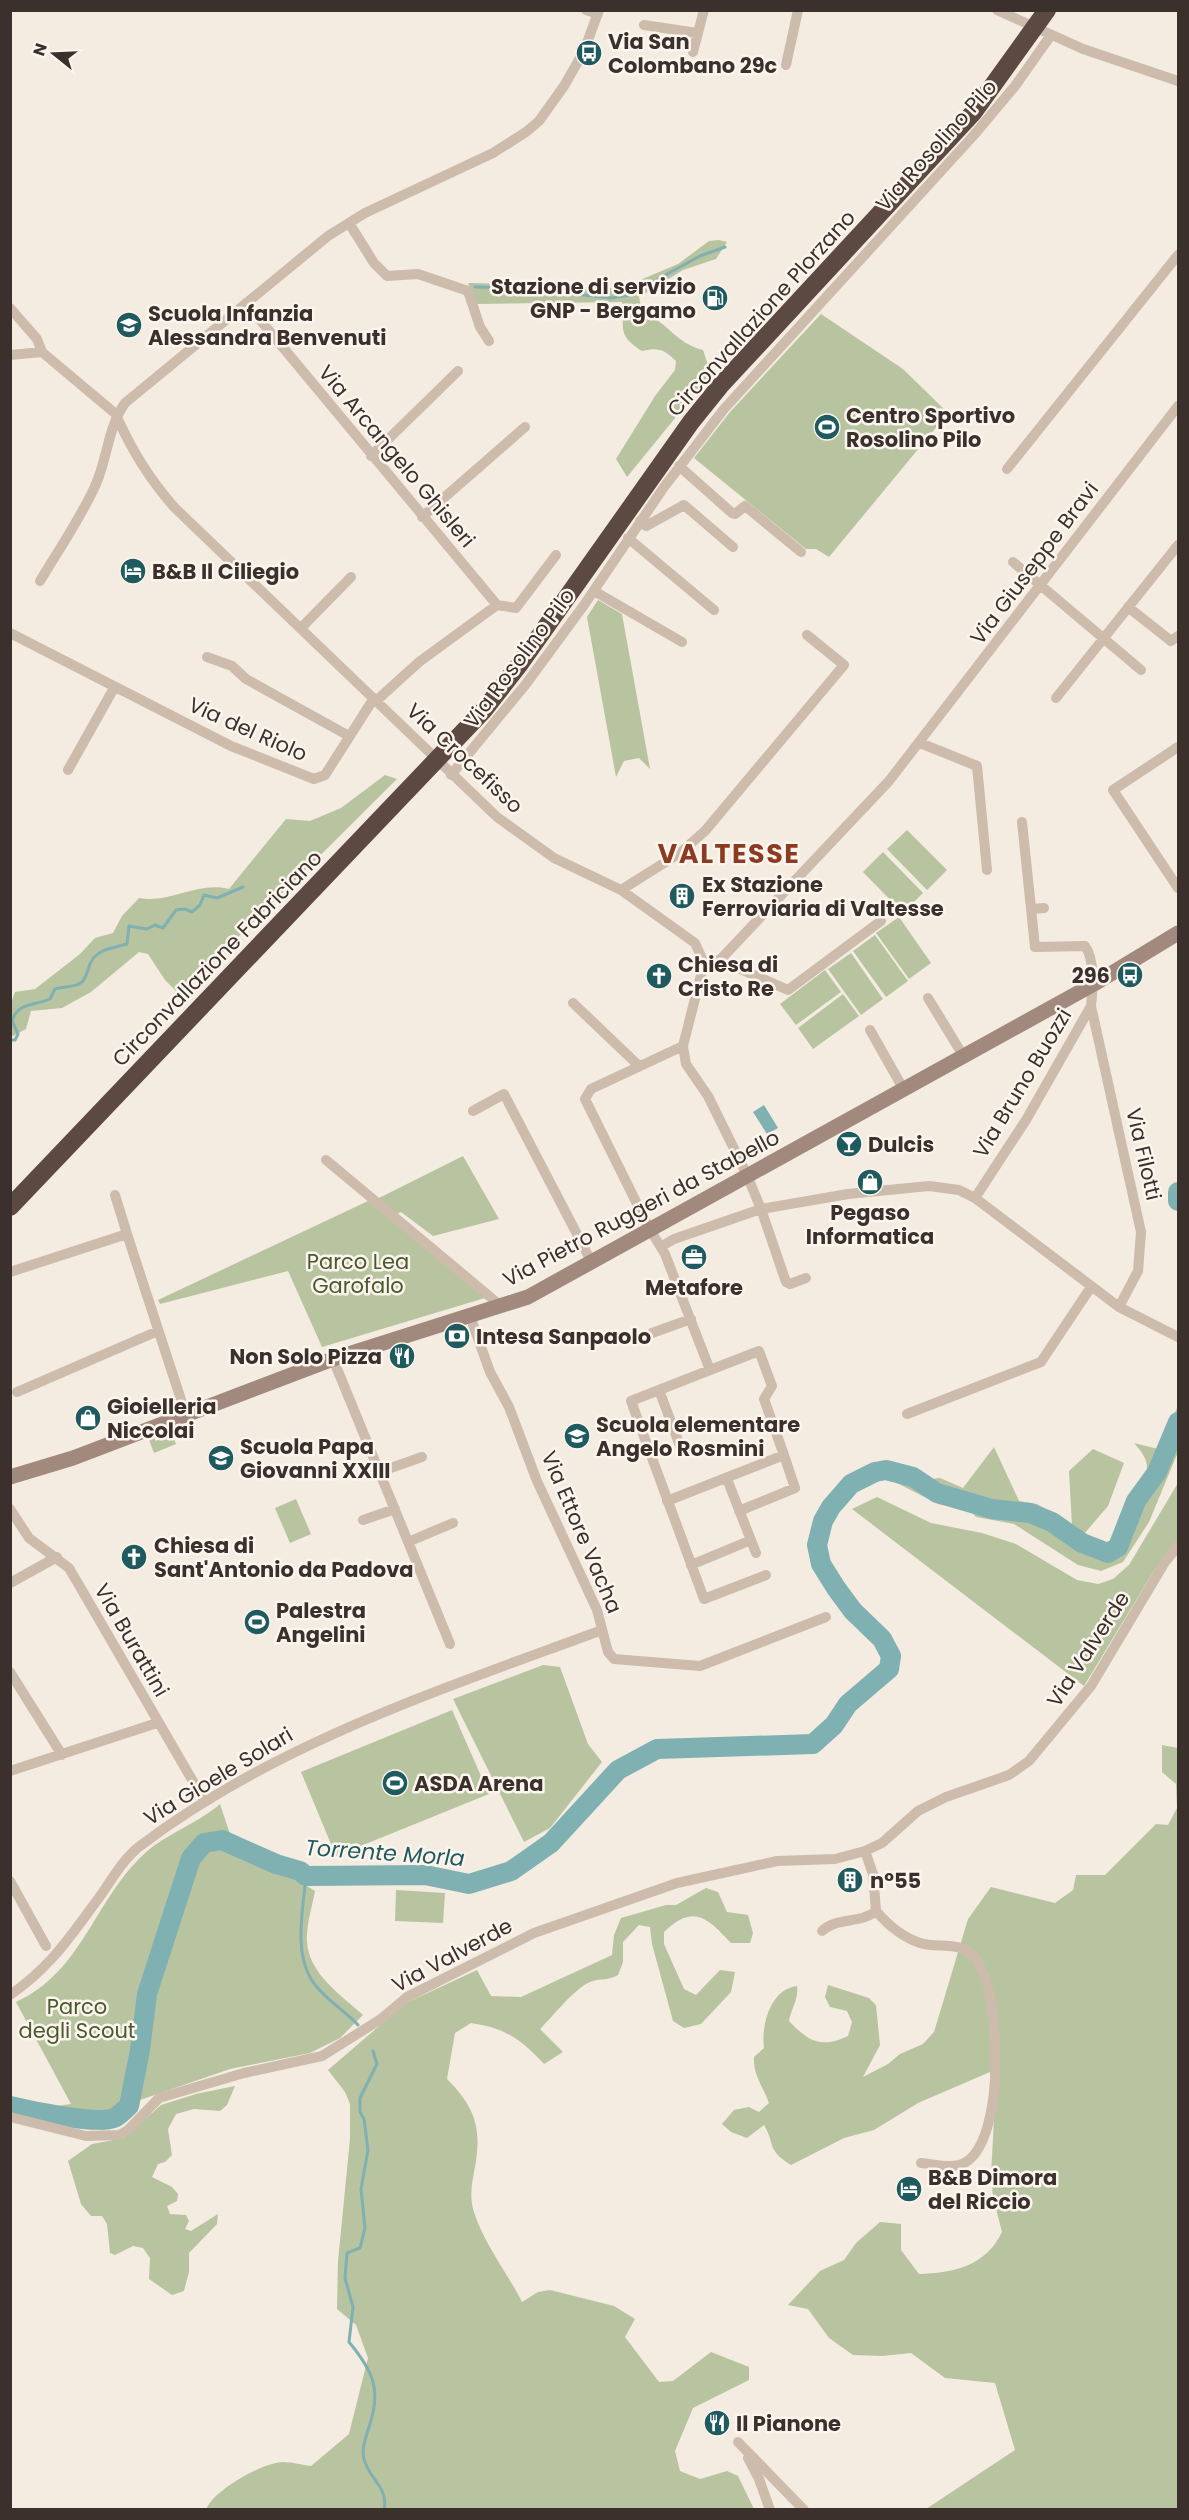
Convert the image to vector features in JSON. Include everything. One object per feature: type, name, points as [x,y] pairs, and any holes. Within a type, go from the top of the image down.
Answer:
[{"type":"highway","name":"Circonvallazione Plorzano","points":[[1025,35],[1034,10]]},
{"type":"highway","name":"Circonvallazione Plorzano","points":[[451,738],[507,663],[683,414],[968,103],[1047,10]]},
{"type":"highway","name":"Circonvallazione Fabriciano","points":[[10,1207],[451,738]]},
{"type":"highway","name":"Circonvallazione Fabriciano","points":[[10,1191],[408,783]]},
{"type":"street","points":[[40,581],[89,499],[97,481],[108,436],[125,402],[328,236],[493,153],[526,132],[544,114],[564,86],[584,51],[598,12],[586,10]]},
{"type":"street","points":[[693,52],[704,10]]},
{"type":"street","points":[[786,65],[798,10]]},
{"type":"street","points":[[997,10],[1083,49],[1179,81]]},
{"type":"street","points":[[644,25],[698,33]]},
{"type":"street","name":"Via Rosolino Pilo","points":[[451,774],[526,684],[594,591],[679,466],[749,380],[974,135],[1015,86],[1051,35]]},
{"type":"street","points":[[350,223],[374,263],[387,276],[418,274],[468,291],[480,327],[489,341]]},
{"type":"street","points":[[1007,469],[1179,255]]},
{"type":"street","name":"Via Arcangelo Ghisleri","points":[[246,303],[497,605]]},
{"type":"street","points":[[10,308],[37,339],[42,352],[117,416]]},
{"type":"street","points":[[10,355],[42,352]]},
{"type":"street","points":[[371,456],[458,371]]},
{"type":"street","name":"Via Giuseppe Bravi","points":[[720,960],[889,781],[1179,406]]},
{"type":"street","name":"Via Crocefisso","points":[[117,416],[130,448],[157,488],[451,774],[511,829],[554,858],[621,890],[695,943],[704,963]]},
{"type":"street","points":[[422,517],[525,427]]},
{"type":"street","points":[[679,466],[732,513],[735,514],[745,506],[801,552]]},
{"type":"street","points":[[640,521],[646,526],[684,505],[733,547]]},
{"type":"street","points":[[628,538],[714,610]]},
{"type":"street","points":[[1056,698],[1179,545]]},
{"type":"street","points":[[375,700],[419,662],[497,605],[516,608],[556,555]]},
{"type":"street","points":[[1013,562],[1141,669]]},
{"type":"street","points":[[301,628],[351,577]]},
{"type":"street","name":"Via Rosolino Pilo","points":[[594,591],[682,642]]},
{"type":"street","points":[[1128,607],[1171,641],[1179,636]]},
{"type":"street","name":"Via del Riolo","points":[[10,633],[231,746],[314,779],[325,775],[375,700]]},
{"type":"street","points":[[621,890],[680,853],[705,831],[844,664],[807,635]]},
{"type":"street","name":"Via del Riolo","points":[[207,657],[232,666],[246,679],[350,736]]},
{"type":"street","points":[[68,770],[114,688]]},
{"type":"street","points":[[920,743],[977,766],[987,870]]},
{"type":"street","points":[[1179,747],[1113,790],[1179,888]]},
{"type":"street","points":[[1022,822],[1031,909],[1044,908]]},
{"type":"street","name":"Via Bruno Buozzi","points":[[975,1198],[1026,1120],[1091,1006],[1094,984],[1089,951],[1085,946],[1035,947],[1031,909]]},
{"type":"street","points":[[806,1278],[790,1284],[786,1282],[747,1175],[708,1096],[686,1064],[683,1046],[704,963],[720,960],[788,990],[881,921]]},
{"type":"street","name":"Via Pietro Ruggeri da Stabello","points":[[10,1477],[73,1458],[333,1359],[528,1297],[649,1228],[964,1057],[1179,933]]},
{"type":"street","points":[[928,998],[964,1057]]},
{"type":"street","points":[[573,1003],[638,1065]]},
{"type":"street","name":"Via Filotti","points":[[1091,1006],[1141,1232],[1138,1270],[1119,1307]]},
{"type":"street","points":[[870,1030],[903,1090]]},
{"type":"street","points":[[683,1046],[638,1065],[591,1089],[585,1099],[649,1228],[662,1246],[710,1370]]},
{"type":"street","points":[[473,1111],[504,1094],[591,1261]]},
{"type":"street","points":[[326,1160],[501,1306]]},
{"type":"street","points":[[662,1246],[674,1239],[761,1209],[848,1194],[929,1186],[959,1190],[975,1198],[1119,1307],[1178,1337]]},
{"type":"street","points":[[115,1195],[186,1415]]},
{"type":"street","points":[[663,1221],[674,1239]]},
{"type":"street","points":[[10,1272],[127,1234]]},
{"type":"street","points":[[907,1414],[1041,1362],[1091,1287]]},
{"type":"street","name":"Via Ettore Vacha","points":[[470,1316],[490,1372],[509,1407],[537,1481],[597,1610],[608,1652],[618,1660],[700,1666],[826,1617]]},
{"type":"street","points":[[652,1333],[691,1319]]},
{"type":"street","points":[[16,1392],[158,1331]]},
{"type":"street","points":[[739,1510],[795,1488],[764,1399],[772,1386],[759,1351],[631,1401],[704,1599],[766,1575]]},
{"type":"street","points":[[333,1359],[450,1644]]},
{"type":"street","points":[[659,1390],[680,1446]]},
{"type":"street","points":[[667,1501],[784,1455]]},
{"type":"street","points":[[380,1472],[423,1457]]},
{"type":"street","points":[[726,1479],[756,1553]]},
{"type":"street","name":"Via Burattini","points":[[10,1509],[29,1538],[69,1568],[157,1723],[205,1802]]},
{"type":"street","points":[[363,1520],[395,1509]]},
{"type":"street","points":[[408,1542],[453,1524]]},
{"type":"street","points":[[691,1565],[751,1540]]},
{"type":"street","name":"Via Valverde","points":[[10,2117],[86,2136],[119,2135],[128,2130],[159,2098],[244,2073],[322,2056],[381,2019],[406,1997],[534,1933],[677,1883],[777,1861],[835,1859],[865,1851],[882,1843],[918,1811],[946,1797],[1009,1775],[1029,1761],[1092,1686],[1165,1562],[1179,1546]]},
{"type":"street","points":[[10,1583],[57,1557]]},
{"type":"street","name":"Via Gioele Solari","points":[[10,1995],[53,1960],[138,1847],[205,1802],[293,1751],[470,1679],[602,1630]]},
{"type":"street","points":[[10,1672],[62,1755]]},
{"type":"street","points":[[10,1771],[157,1723]]},
{"type":"street","points":[[865,1851],[873,1874],[876,1911],[899,1933],[918,1942],[956,1946],[967,1950],[986,1977],[997,2063],[991,2116],[975,2155],[965,2163],[952,2166],[921,2163]]},
{"type":"street","points":[[10,1881],[46,1946]]},
{"type":"street","points":[[822,1931],[828,1925],[868,1918],[876,1911]]},
{"type":"street","points":[[770,2510],[759,2479],[738,2442],[804,2510]]},
{"type":"green space","points":[[709,241],[727,242],[716,259],[683,270],[639,297],[642,311],[686,343],[703,350],[711,374],[627,477],[616,459],[655,396],[675,370],[676,361],[660,350],[642,351],[628,340],[623,330],[622,302],[476,304],[468,283],[530,284],[598,290],[626,286],[678,264]]},
{"type":"green space","name":"Centro Sportivo Rosolino Pilo","points":[[821,314],[903,369],[948,413],[829,557],[816,549],[806,549],[694,458],[730,412]]},
{"type":"green space","points":[[598,600],[622,614],[650,769],[639,758],[624,761],[616,777],[587,617]]},
{"type":"green space","points":[[385,775],[397,779],[180,995],[165,980],[148,954],[139,952],[91,992],[62,1008],[31,1011],[26,1029],[11,1037],[11,1003],[15,992],[35,989],[80,954],[95,938],[113,933],[122,916],[139,898],[161,898],[206,888],[229,889],[286,819],[310,821],[341,808]]},
{"type":"green space","points":[[907,830],[947,870],[927,890],[887,849]]},
{"type":"green space","points":[[883,852],[923,893],[903,913],[863,872]]},
{"type":"green space","points":[[899,917],[931,963],[909,979],[876,933]]},
{"type":"green space","points":[[875,935],[908,981],[886,997],[853,951]]},
{"type":"green space","points":[[851,953],[883,999],[861,1015],[828,969]]},
{"type":"green space","points":[[825,970],[841,992],[796,1025],[780,1004]]},
{"type":"green space","points":[[843,994],[859,1016],[813,1049],[798,1028]]},
{"type":"green space","name":"Parco Lea Garofalo","points":[[463,1156],[499,1219],[433,1236],[401,1212],[395,1215],[377,1199]]},
{"type":"green space","name":"Parco Lea Garofalo","points":[[368,1201],[485,1298],[322,1347],[288,1271],[160,1304],[158,1300]]},
{"type":"green space","points":[[1178,1406],[1178,1452],[1149,1522],[1123,1562],[1101,1571],[1078,1565],[1014,1524],[976,1517],[970,1510],[938,1504],[897,1483],[940,1478],[963,1488],[994,1447],[1019,1501],[1037,1504],[1056,1515],[1076,1544],[1109,1557],[1117,1553],[1121,1547],[1127,1516],[1146,1475],[1146,1460],[1134,1443],[1158,1449]]},
{"type":"green space","points":[[171,1431],[176,1444],[154,1453],[149,1440],[154,1438],[156,1441]]},
{"type":"green space","points":[[1093,1449],[1124,1463],[1108,1506],[1084,1534],[1072,1526],[1069,1471]]},
{"type":"green space","points":[[1178,1483],[1178,1541],[1155,1569],[1084,1686],[852,1509],[877,1497],[931,1523],[982,1533],[1016,1544],[1077,1580],[1098,1584],[1113,1579],[1129,1565]]},
{"type":"green space","points":[[296,1499],[311,1534],[290,1543],[275,1508]]},
{"type":"green space","points":[[543,1665],[560,1667],[588,1744],[602,1762],[550,1828],[524,1842],[453,1699]]},
{"type":"green space","name":"ASDA Arena","points":[[452,1710],[489,1794],[336,1856],[301,1772]]},
{"type":"green space","points":[[1162,1745],[1178,1748],[1178,2509],[926,2509],[1015,2450],[995,2383],[945,2378],[911,2353],[882,2356],[853,2355],[829,2338],[808,2309],[788,2305],[820,2271],[844,2260],[856,2243],[880,2222],[901,2224],[901,2250],[919,2274],[944,2272],[967,2265],[978,2260],[995,2244],[1002,2232],[993,2197],[991,2175],[994,2119],[990,2072],[918,2103],[874,2130],[844,2138],[791,2165],[775,2151],[764,2125],[747,2138],[731,2132],[722,2124],[734,2110],[749,2107],[759,2112],[769,2103],[757,2075],[754,2057],[764,2048],[764,2029],[769,2010],[780,1994],[788,1989],[797,1986],[797,1995],[789,2021],[802,2034],[816,2041],[830,2042],[848,2036],[852,2022],[847,2011],[830,2007],[825,1997],[828,1985],[869,1998],[876,2005],[880,2045],[863,2077],[888,2064],[900,2054],[923,2044],[934,2032],[968,1919],[991,1887],[1055,1903],[1073,1890],[1076,1875],[1105,1875],[1156,1824],[1168,1825],[1177,1808],[1176,1784],[1162,1772]]},
{"type":"green space","name":"Parco degli Scout","points":[[220,1804],[231,1837],[230,1845],[218,1843],[209,1845],[192,1859],[149,1993],[135,2103],[127,2119],[103,2130],[43,2119],[12,2099],[57,2106],[71,2104],[16,2002],[38,1989],[57,1973],[126,1873],[143,1855]]},
{"type":"green space","points":[[221,1844],[276,1867],[315,1891],[307,1930],[309,1954],[320,1974],[336,1992],[363,2015],[340,2038],[310,2053],[230,2069],[137,2101],[151,1992],[193,1861],[206,1846]]},
{"type":"green space","points":[[706,1888],[718,1892],[727,1912],[748,1915],[753,1933],[750,1943],[731,1943],[707,1921],[692,1916],[674,1923],[664,1932],[664,1944],[684,1989],[696,1995],[720,1970],[735,1972],[731,1992],[701,2024],[684,2028],[673,2021],[652,1944],[650,1927],[639,1925],[623,1942],[623,1962],[618,1975],[584,1985],[540,2029],[563,2052],[544,2064],[512,2036],[494,2028],[471,2023],[455,2033],[447,2079],[457,2089],[470,2109],[477,2129],[478,2141],[472,2190],[474,2212],[489,2246],[522,2302],[538,2292],[550,2290],[614,2306],[635,2319],[625,2337],[659,2382],[673,2381],[711,2352],[749,2367],[749,2380],[693,2408],[675,2451],[680,2471],[700,2479],[727,2471],[738,2476],[754,2509],[206,2510],[218,2494],[251,2472],[283,2462],[311,2466],[349,2434],[368,2358],[356,2325],[337,2309],[338,2261],[350,2139],[350,2104],[345,2092],[328,2070],[406,2003],[477,1970],[491,1996],[521,1997],[612,1955],[614,1935],[621,1918],[666,1905],[676,1905]]},
{"type":"green space","points":[[396,1890],[445,1893],[443,1923],[395,1921]]},
{"type":"green space","points":[[235,2086],[227,2105],[220,2111],[194,2109],[176,2114],[168,2129],[172,2155],[165,2162],[158,2164],[152,2177],[172,2187],[178,2194],[177,2201],[167,2206],[170,2214],[186,2215],[189,2221],[185,2229],[191,2231],[218,2214],[217,2224],[189,2253],[189,2272],[184,2291],[172,2295],[149,2279],[150,2258],[143,2248],[133,2246],[115,2255],[110,2253],[107,2224],[102,2216],[91,2216],[81,2204],[68,2161],[92,2144],[124,2138],[161,2105],[196,2094]]},
{"type":"water","points":[[764,1105],[778,1128],[767,1134],[753,1112]]},
{"type":"waterway","points":[[475,287],[517,288],[612,298],[629,295],[700,256],[725,247]]},
{"type":"waterway","points":[[10,1040],[15,1040],[18,1034],[12,1021],[18,1011],[27,1005],[50,999],[55,989],[82,982],[96,955],[127,944],[129,926],[147,929],[155,925],[163,928],[176,910],[185,909],[192,912],[200,905],[204,895],[217,898],[243,887]]},
{"type":"waterway","name":"Torrente Morla","points":[[1178,1192],[1178,1201]]},
{"type":"waterway","name":"Torrente Morla","points":[[10,2106],[93,2120],[114,2118],[129,2106],[140,2050],[147,1994],[191,1858],[204,1843],[222,1840],[276,1864],[300,1871],[306,1876],[425,1875],[469,1884],[511,1871],[551,1843],[618,1770],[657,1749],[813,1744],[834,1725],[848,1704],[889,1669],[891,1656],[882,1639],[853,1611],[821,1564],[817,1545],[823,1521],[831,1507],[851,1484],[875,1472],[886,1470],[913,1477],[937,1493],[992,1509],[1030,1513],[1052,1522],[1082,1543],[1108,1553],[1118,1547],[1136,1501],[1157,1472],[1178,1422]]},
{"type":"waterway","points":[[306,1876],[301,1933],[304,1961],[316,1986],[358,2025]]},
{"type":"waterway","points":[[373,2051],[377,2064],[360,2098],[360,2112],[364,2119],[368,2150],[361,2189],[365,2228],[360,2248],[347,2253],[345,2278],[353,2307],[349,2342],[364,2362],[375,2391],[373,2414],[364,2443],[363,2455],[366,2466],[384,2495],[384,2510]]},
{"type":"place","name":"Via San Colombano 29c","points":[[589,53]]},
{"type":"place","name":"Stazione di servizio GNP - Bergamo","points":[[715,298]]},
{"type":"place","name":"Scuola Infanzia Alessandra Benvenuti","points":[[129,325]]},
{"type":"place","name":"Centro Sportivo Rosolino Pilo","points":[[827,427]]},
{"type":"place","name":"B&B Il Ciliegio","points":[[133,571]]},
{"type":"place","name":"Ex Stazione Ferroviaria di Valtesse","points":[[682,896]]},
{"type":"place","name":"296","points":[[1130,975]]},
{"type":"place","name":"Chiesa di Cristo Re","points":[[659,976]]},
{"type":"place","name":"Dulcis","points":[[849,1144]]},
{"type":"place","name":"Pegaso Informatica","points":[[870,1182]]},
{"type":"place","name":"Metafore","points":[[694,1257]]},
{"type":"place","name":"Intesa Sanpaolo","points":[[457,1336]]},
{"type":"place","name":"Non Solo Pizza","points":[[402,1356]]},
{"type":"place","name":"Gioielleria Niccolai","points":[[88,1418]]},
{"type":"place","name":"Scuola elementare Angelo Rosmini","points":[[577,1436]]},
{"type":"place","name":"Scuola Papa Giovanni XXIII","points":[[221,1458]]},
{"type":"place","name":"Chiesa di Sant'Antonio da Padova","points":[[134,1557]]},
{"type":"place","name":"Palestra Angelini","points":[[257,1622]]},
{"type":"place","name":"ASDA Arena","points":[[395,1783]]},
{"type":"place","name":"n°55","points":[[850,1880]]},
{"type":"place","name":"B&B Dimora del Riccio","points":[[909,2189]]},
{"type":"place","name":"Il Pianone","points":[[717,2423]]},
{"type":"district","name":"VALTESSE","points":[[729,853]]}]
